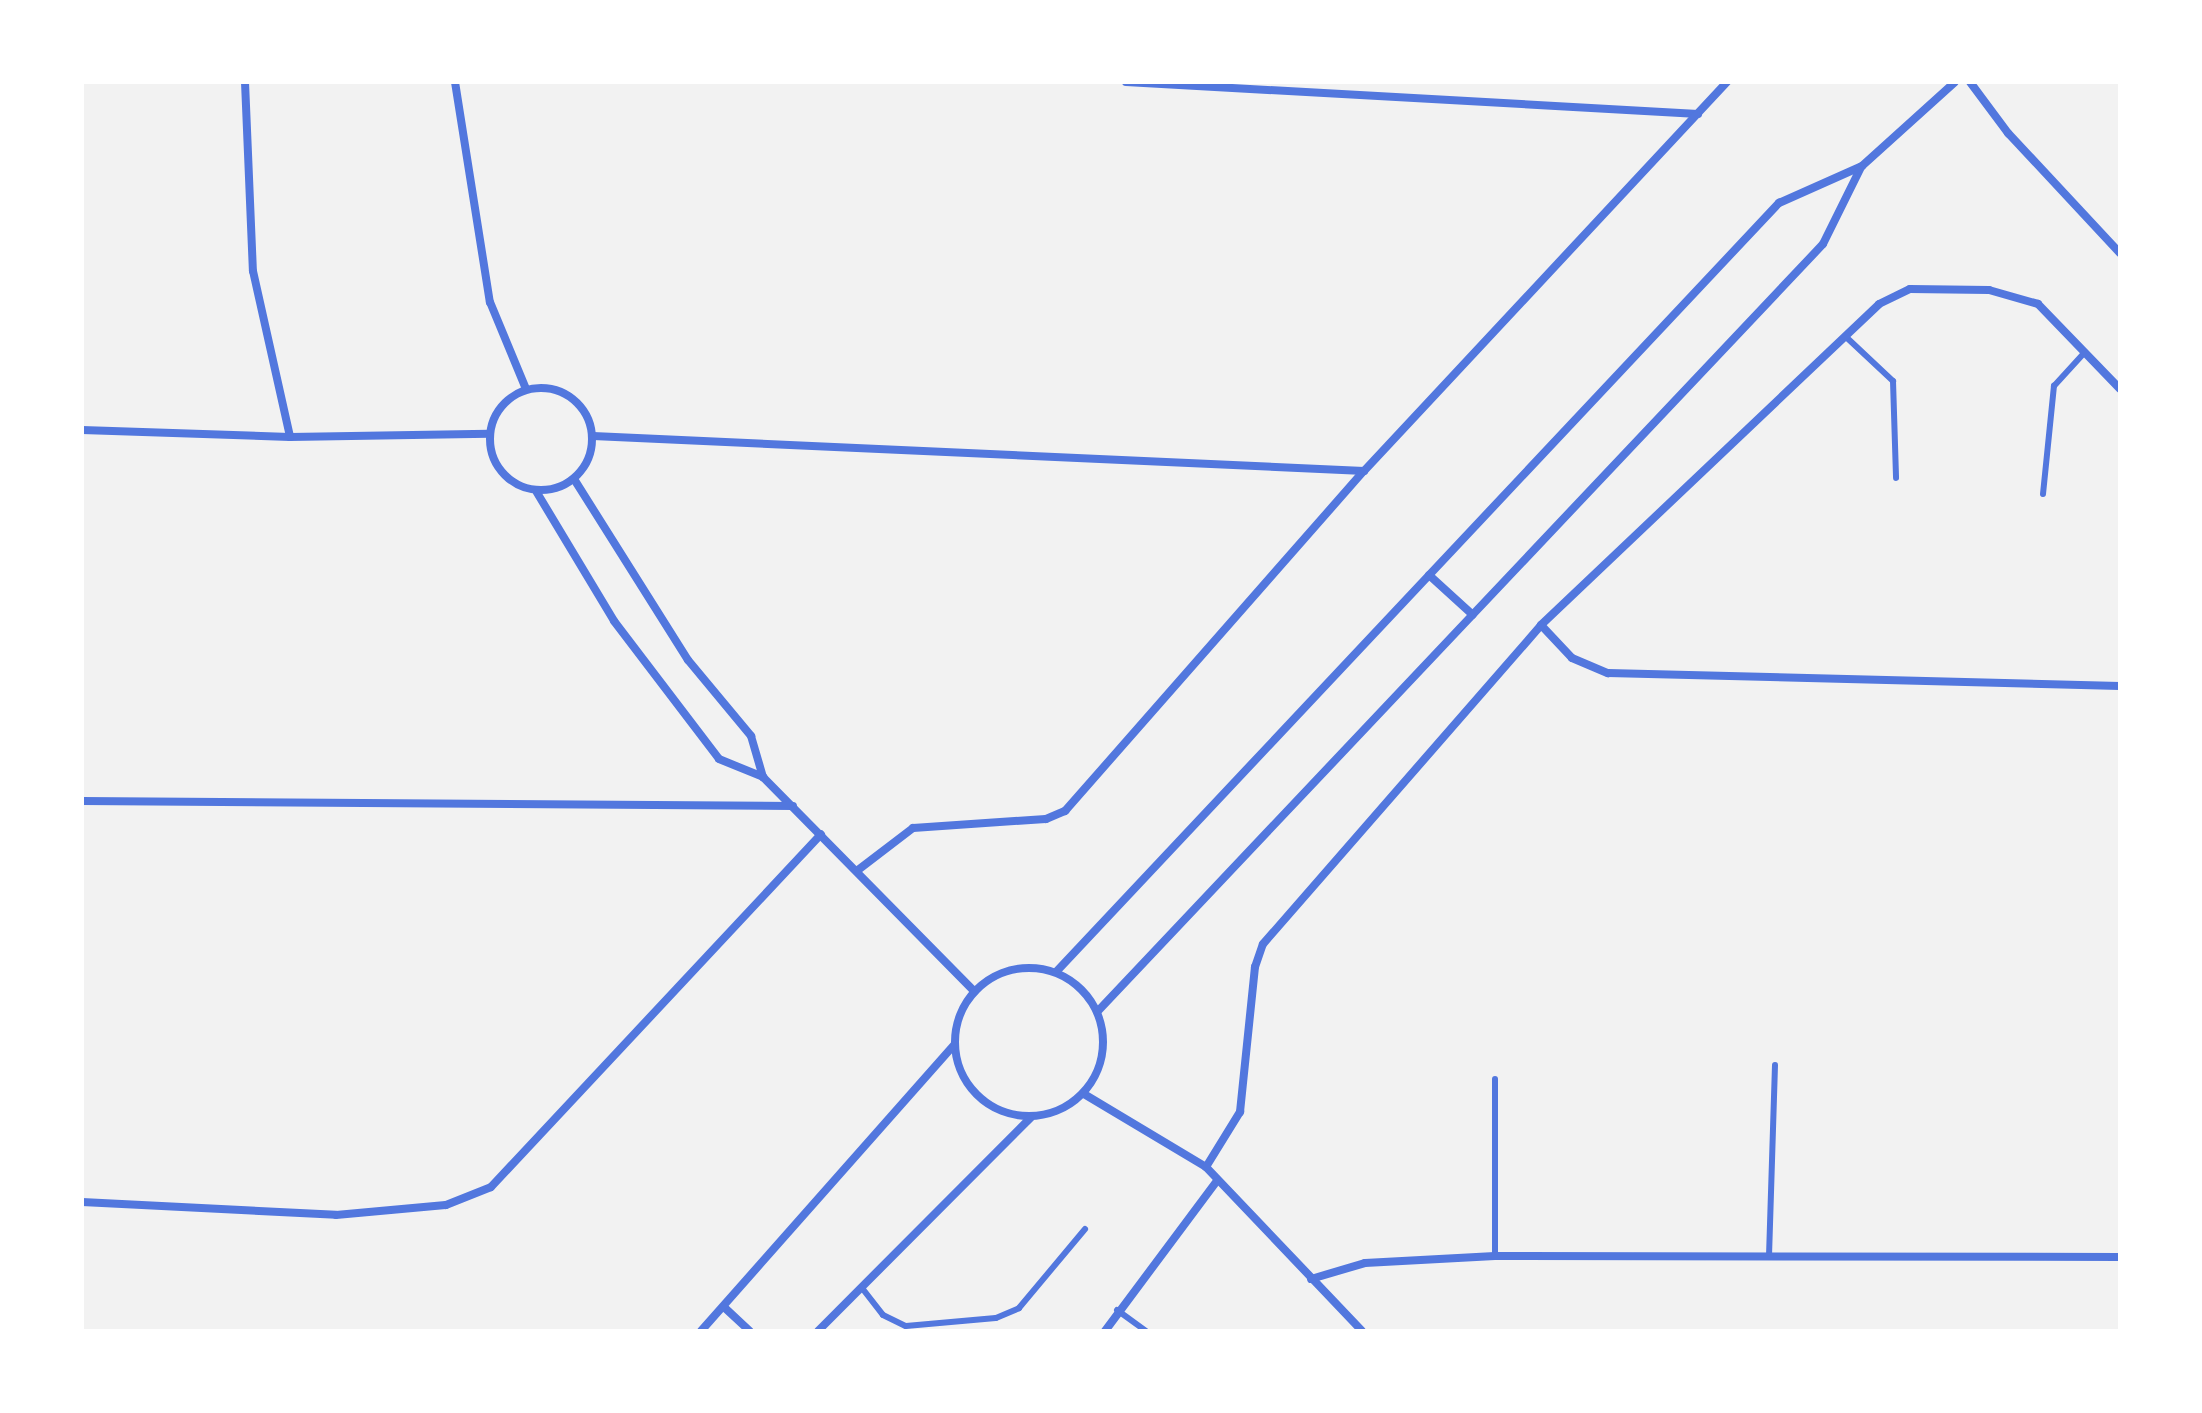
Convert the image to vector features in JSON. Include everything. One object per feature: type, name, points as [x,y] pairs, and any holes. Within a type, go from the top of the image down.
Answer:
[{"type":"street","points":[[245,82],[253,271],[290,437]]},
{"type":"street","points":[[455,82],[490,302],[526,389]]},
{"type":"street","points":[[1126,82],[1698,114]]},
{"type":"street","points":[[858,870],[913,828],[1046,819],[1065,811],[1364,471],[1727,82]]},
{"type":"street","points":[[1056,972],[1779,203],[1862,166],[1955,82]]},
{"type":"street","points":[[1970,82],[2008,133],[2120,253]]},
{"type":"street","points":[[1098,1011],[1823,244],[1862,166]]},
{"type":"street","points":[[1206,1167],[1240,1112],[1255,967],[1263,944],[1541,625],[1879,304],[1910,289],[1989,290],[2038,304],[2120,389]]},
{"type":"street","points":[[536,491],[574,479],[587,463],[593,436],[582,406],[566,393],[547,387],[526,389],[509,398],[489,434],[501,471],[536,491],[614,621],[719,759],[763,777],[974,991]]},
{"type":"street","points":[[82,430],[290,437],[489,434]]},
{"type":"street","points":[[593,436],[1364,471]]},
{"type":"street","points":[[574,479],[688,660],[751,736],[763,777]]},
{"type":"street","points":[[1429,575],[1473,615]]},
{"type":"street","points":[[1541,625],[1572,658],[1608,673],[2120,686]]},
{"type":"street","points":[[82,801],[793,806]]},
{"type":"street","points":[[82,1202],[336,1215],[446,1205],[491,1187],[821,834]]},
{"type":"street","points":[[1026,967],[1056,972],[1080,988],[1098,1011],[1105,1040],[1099,1069],[1084,1094],[1060,1111],[1031,1117],[1003,1113],[977,1097],[960,1073],[954,1045],[958,1016],[974,991],[998,974],[1026,967]]},
{"type":"street","points":[[701,1331],[725,1308],[954,1045]]},
{"type":"street","points":[[1084,1094],[1206,1167],[1362,1331]]},
{"type":"street","points":[[818,1331],[1031,1117]]},
{"type":"street","points":[[1105,1331],[1117,1310],[1217,1181]]},
{"type":"street","points":[[1311,1279],[1365,1263],[1495,1256],[2120,1257]]},
{"type":"street","points":[[725,1308],[750,1331]]},
{"type":"lane","points":[[1845,336],[1893,381],[1896,478]]},
{"type":"lane","points":[[2043,494],[2054,386],[2085,352]]},
{"type":"lane","points":[[1769,1256],[1775,1065]]},
{"type":"lane","points":[[1495,1079],[1495,1256]]},
{"type":"lane","points":[[862,1288],[883,1315],[906,1326],[996,1318],[1019,1308],[1085,1229]]},
{"type":"lane","points":[[1117,1310],[1146,1331]]}]
